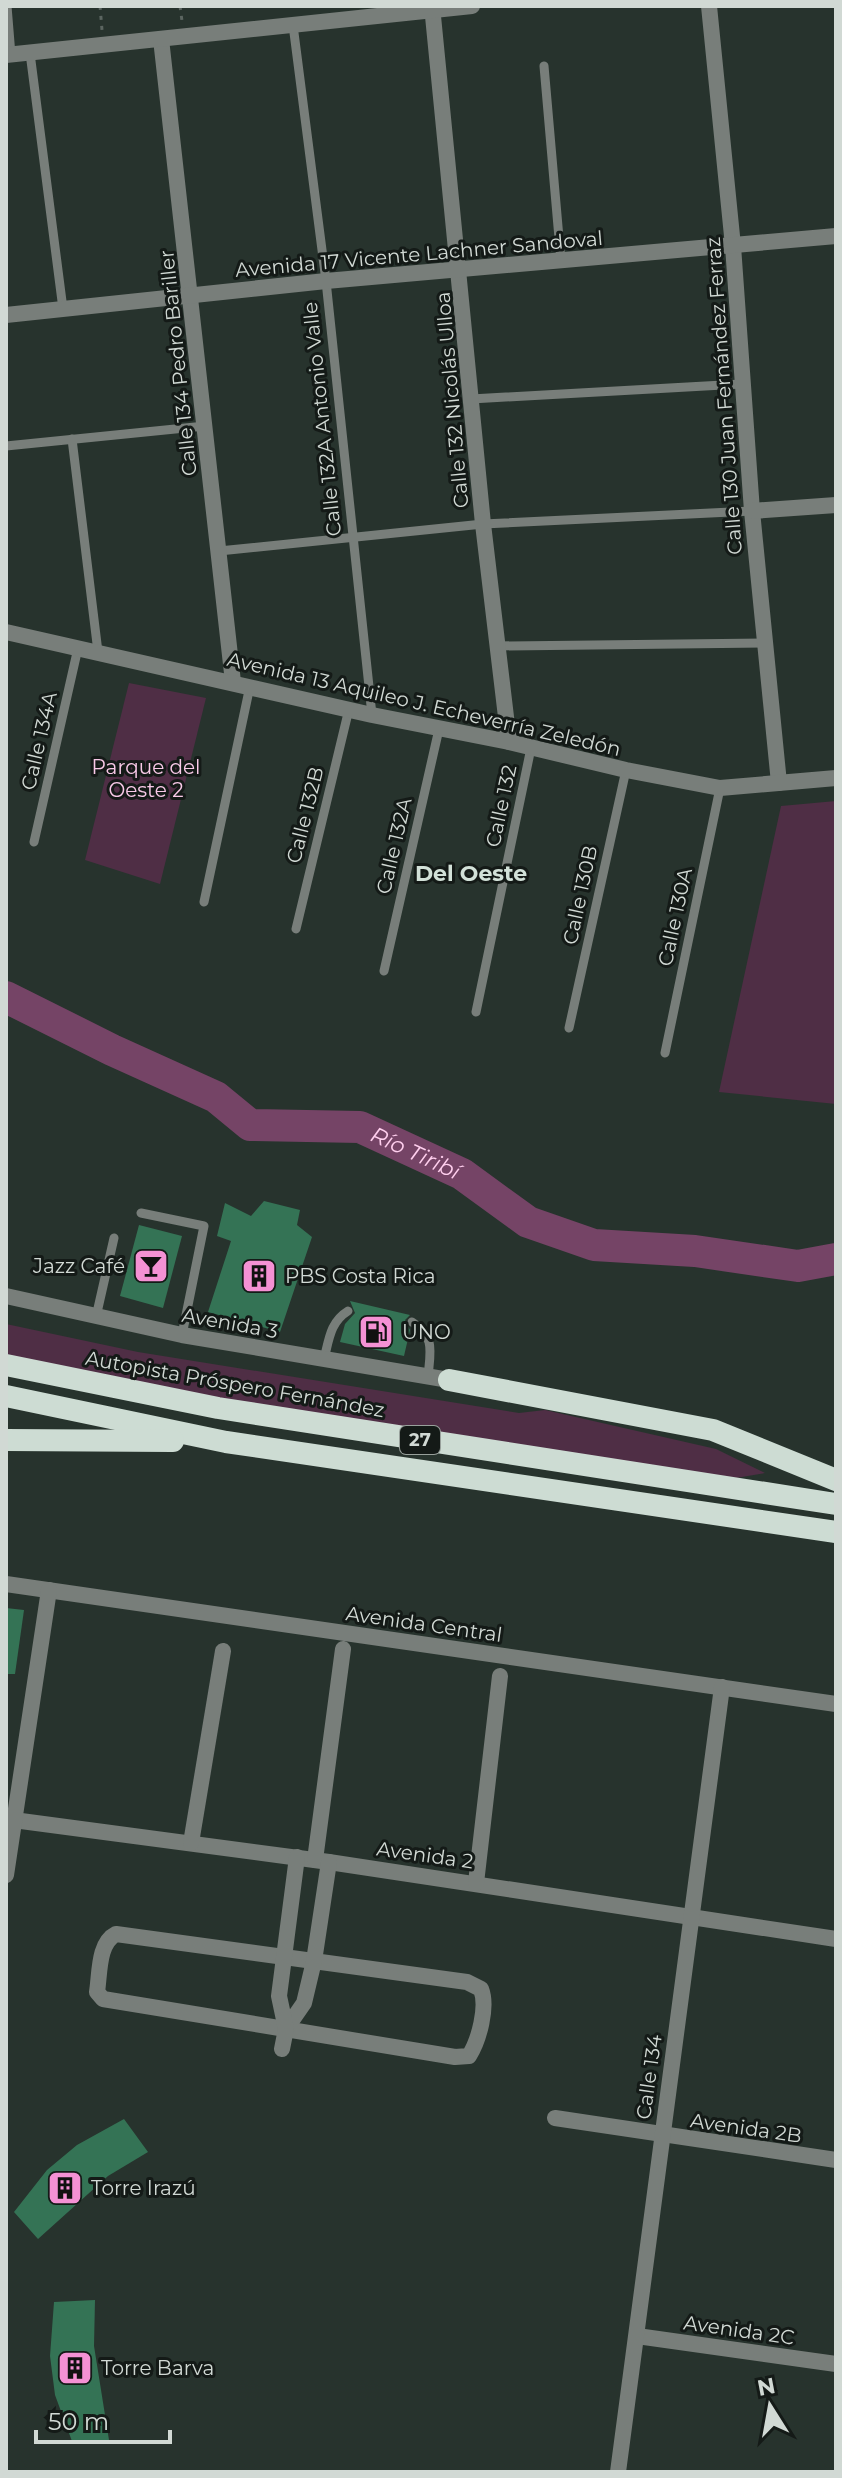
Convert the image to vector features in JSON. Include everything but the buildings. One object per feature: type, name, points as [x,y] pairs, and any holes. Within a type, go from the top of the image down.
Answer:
[{"type":"highway","name":"Autopista Próspero Fernández","points":[[6,1365],[218,1408],[836,1504]]},
{"type":"highway","points":[[439,1378],[713,1430],[836,1480]]},
{"type":"highway","name":"27","points":[[6,1396],[226,1442],[836,1532]]},
{"type":"highway","points":[[6,1440],[226,1442]]},
{"type":"street","points":[[9,55],[472,6]]},
{"type":"street","name":"Calle 130 Juan Fernández Ferraz","points":[[709,6],[733,246],[752,511],[779,783]]},
{"type":"street","name":"Calle 132 Nicolás Ulloa","points":[[432,8],[483,524],[509,742]]},
{"type":"street","name":"Calle 134 Pedro Bariller","points":[[161,39],[233,682]]},
{"type":"street","name":"Avenida 17 Vicente Lachner Sandoval","points":[[6,315],[326,281],[836,236]]},
{"type":"street","points":[[752,511],[836,505]]},
{"type":"street","name":"Avenida 13 Aquileo J. Echeverría Zeledón","points":[[6,632],[372,715],[720,788],[836,778]]},
{"type":"street","name":"Avenida 3","points":[[6,1296],[182,1335],[439,1378]]},
{"type":"street","name":"Avenida Central","points":[[6,1584],[836,1704]]},
{"type":"street","points":[[6,1875],[9,1820],[49,1590]]},
{"type":"street","points":[[286,2029],[304,2003],[314,1961],[343,1649]]},
{"type":"street","points":[[191,1843],[223,1651]]},
{"type":"street","points":[[476,1883],[500,1676]]},
{"type":"street","name":"Calle 134","points":[[618,2472],[722,1687]]},
{"type":"street","name":"Avenida 2","points":[[9,1820],[297,1857],[836,1939]]},
{"type":"street","points":[[282,2049],[286,2029],[279,1996],[297,1857]]},
{"type":"street","points":[[116,1934],[284,1957],[467,1982],[481,1989],[485,1999],[474,2047],[469,2056],[455,2057],[103,1999],[97,1992],[104,1946],[108,1938],[116,1934]]},
{"type":"street","name":"Avenida 2B","points":[[555,2118],[836,2160]]},
{"type":"street","name":"Avenida 2C","points":[[637,2336],[836,2364]]},
{"type":"lane","points":[[7,6],[9,55]]},
{"type":"lane","name":"Calle 132A Antonio Valle","points":[[293,25],[326,281],[372,715]]},
{"type":"lane","points":[[30,53],[63,309]]},
{"type":"lane","points":[[544,66],[561,261]]},
{"type":"lane","points":[[471,399],[741,384]]},
{"type":"lane","points":[[6,446],[205,426]]},
{"type":"lane","points":[[72,439],[98,652]]},
{"type":"lane","points":[[219,551],[483,524],[752,511]]},
{"type":"lane","points":[[498,646],[764,643]]},
{"type":"lane","name":"Calle 134A","points":[[34,842],[78,648]]},
{"type":"lane","points":[[204,902],[250,686]]},
{"type":"lane","name":"Calle 132B","points":[[296,929],[349,709]]},
{"type":"lane","name":"Calle 132A","points":[[384,971],[439,729]]},
{"type":"lane","name":"Calle 132","points":[[476,1012],[531,748]]},
{"type":"lane","name":"Calle 130B","points":[[569,1028],[626,770]]},
{"type":"lane","name":"Calle 130A","points":[[665,1053],[720,788]]},
{"type":"lane","points":[[141,1213],[204,1226],[182,1335]]},
{"type":"lane","points":[[96,1317],[114,1238]]},
{"type":"lane","points":[[324,1359],[337,1318],[348,1311]]},
{"type":"lane","points":[[412,1322],[423,1329],[439,1378]]},
{"type":"path","points":[[100,6],[103,45]]},
{"type":"green space","name":"Parque del Oeste 2","points":[[129,683],[206,698],[160,884],[85,860]]},
{"type":"green space","points":[[836,801],[836,1104],[719,1092],[781,806]]},
{"type":"green space","points":[[6,1324],[138,1352],[519,1413],[545,1410],[716,1449],[765,1473],[736,1478],[131,1385],[6,1358]]},
{"type":"waterway","name":"Río Tiribí","points":[[6,997],[216,1097],[250,1125],[360,1127],[462,1174],[528,1222],[594,1245],[695,1251],[798,1266],[836,1259]]},
{"type":"place","name":"Jazz Café","points":[[151,1266]]},
{"type":"place","name":"PBS Costa Rica","points":[[259,1276]]},
{"type":"place","name":"UNO","points":[[376,1332]]},
{"type":"place","name":"Torre Irazú","points":[[65,2188]]},
{"type":"place","name":"Torre Barva","points":[[75,2368]]},
{"type":"district","name":"Del Oeste","points":[[471,873]]}]
